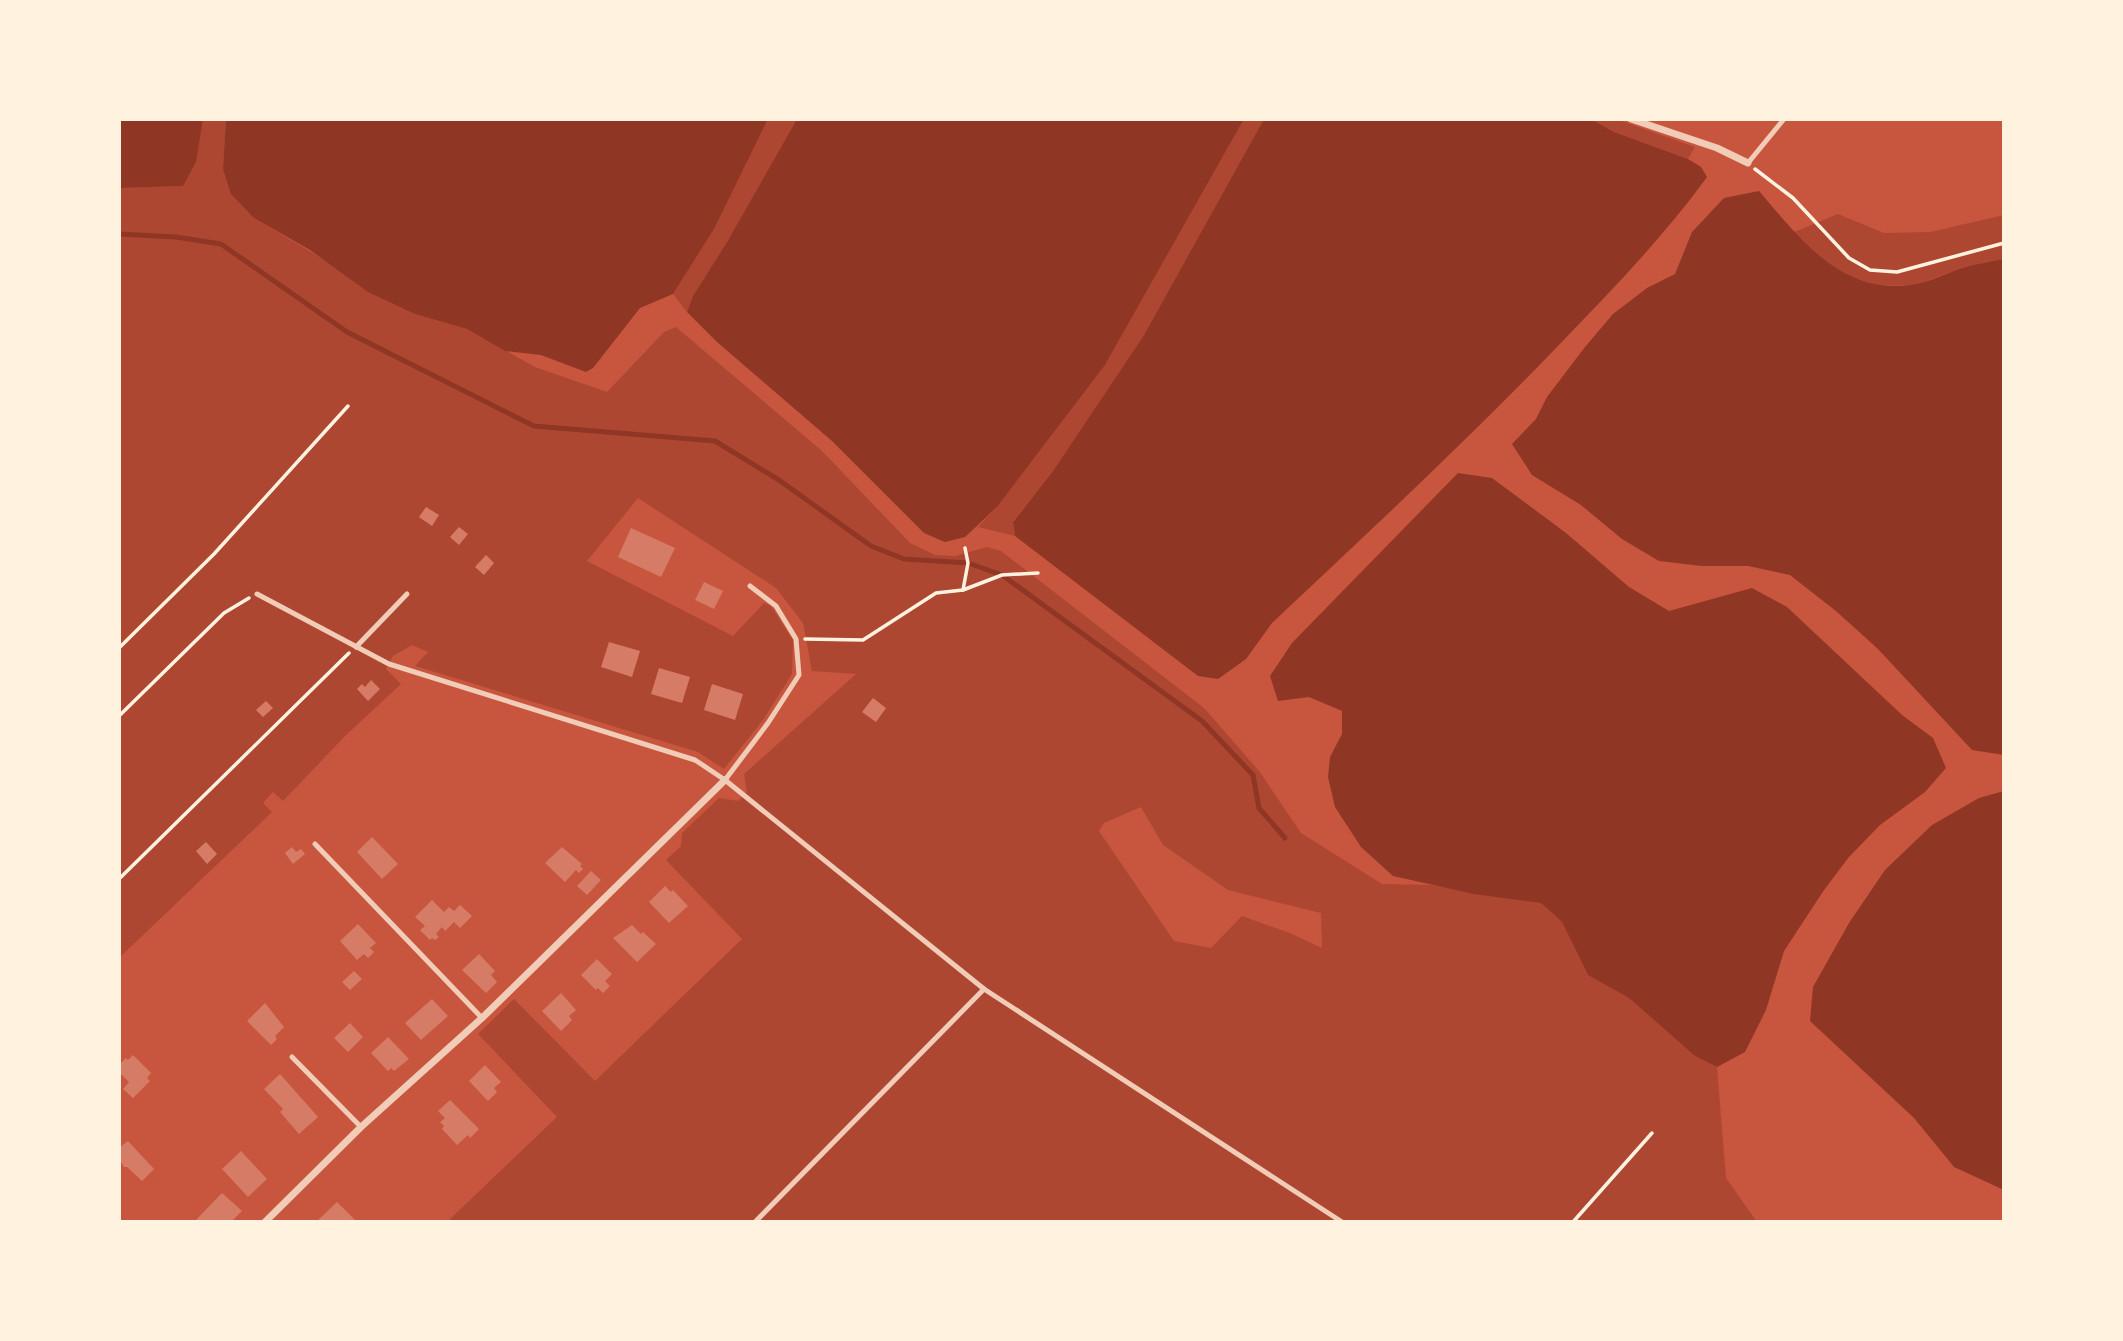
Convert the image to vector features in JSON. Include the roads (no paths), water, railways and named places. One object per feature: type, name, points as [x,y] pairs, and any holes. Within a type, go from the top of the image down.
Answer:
[{"type":"street","points":[[1631,119],[1717,148],[1748,163]]},
{"type":"street","points":[[265,1222],[361,1127],[482,1018],[725,780]]},
{"type":"lane","points":[[1748,163],[1784,119]]},
{"type":"lane","points":[[725,780],[768,723],[799,675],[796,639],[776,606],[750,586]]},
{"type":"lane","points":[[257,594],[389,664],[695,760],[725,780],[984,989],[1342,1222]]},
{"type":"lane","points":[[356,647],[407,594]]},
{"type":"lane","points":[[315,844],[482,1018]]},
{"type":"lane","points":[[755,1222],[984,989]]},
{"type":"lane","points":[[292,1057],[361,1127]]},
{"type":"waterway","points":[[119,234],[176,237],[221,244],[347,332],[534,426],[715,441],[779,480],[871,546],[904,559],[968,563],[1002,575],[1202,721],[1253,775],[1259,808],[1285,838]]}]
